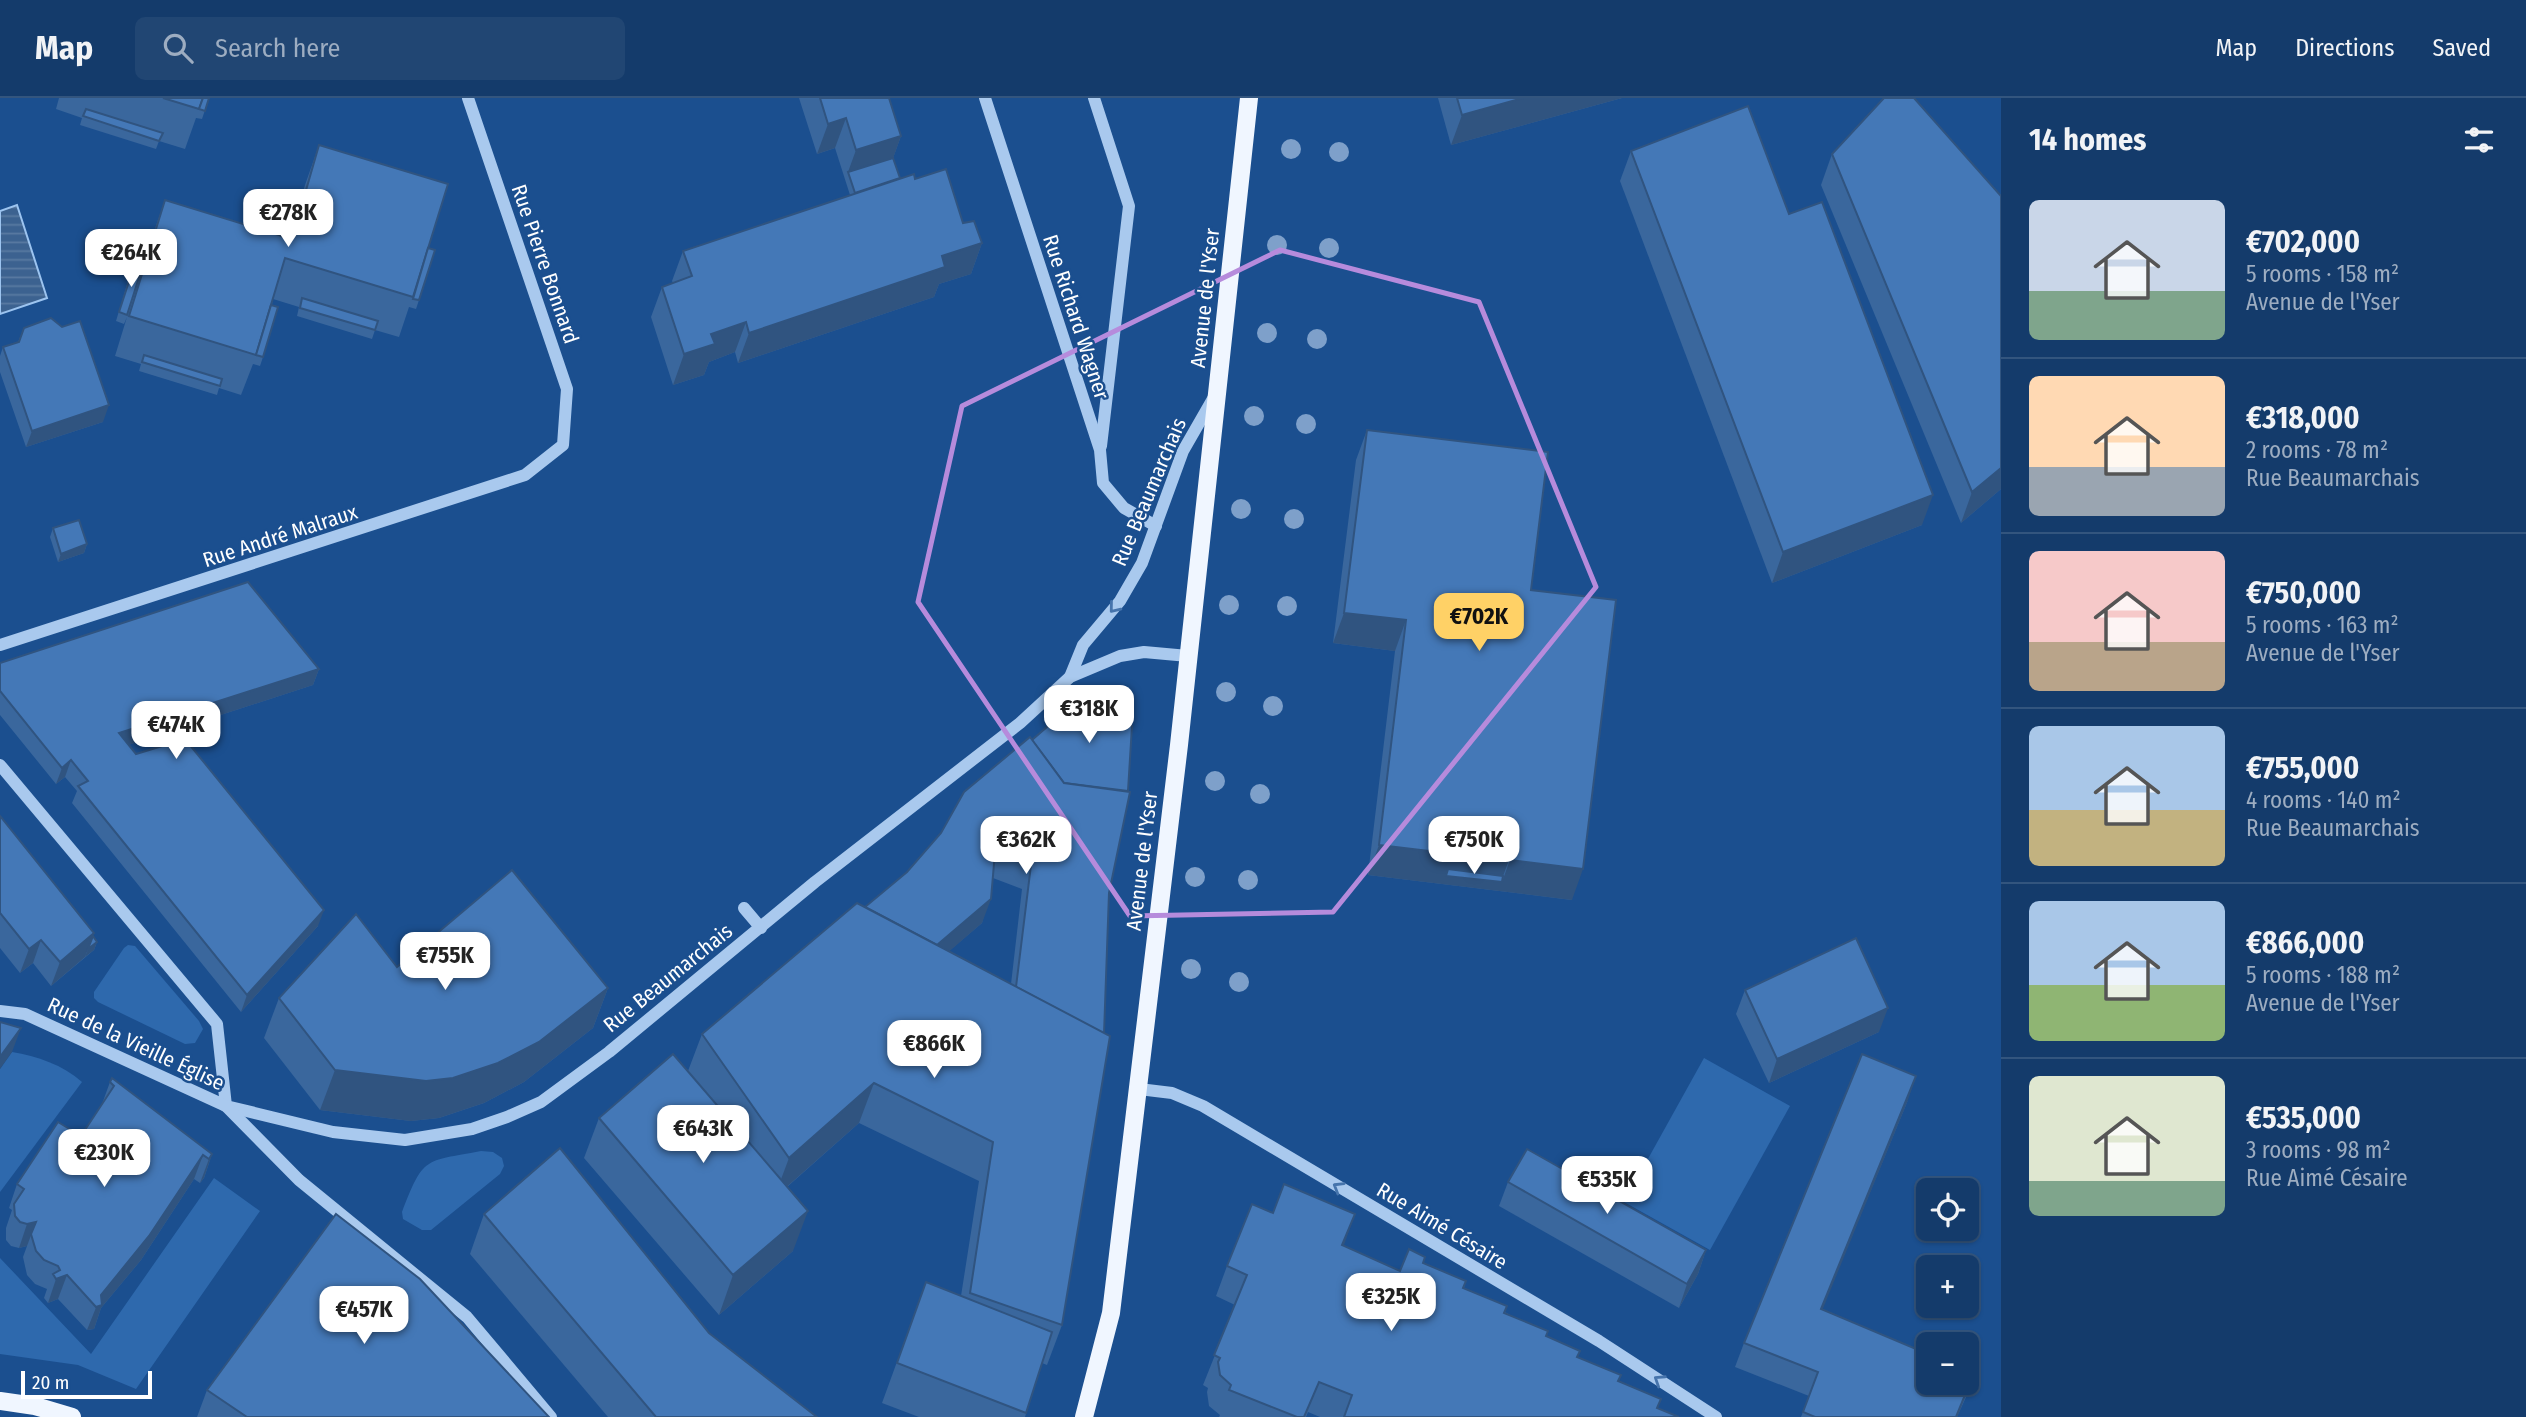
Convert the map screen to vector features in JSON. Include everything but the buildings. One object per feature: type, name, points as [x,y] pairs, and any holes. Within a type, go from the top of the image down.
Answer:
[{"type":"main road","name":"Avenue de l'Yser","points":[[1084,1417],[1111,1313],[1139,1089],[1249,98]]},
{"type":"main road","points":[[0,1401],[35,1406],[72,1417]]},
{"type":"street","name":"Rue Pierre Bonnard","points":[[468,98],[567,389],[563,445]]},
{"type":"street","name":"Rue Richard Wagner","points":[[985,98],[1100,450],[1103,483],[1124,509],[1156,526]]},
{"type":"street","points":[[1094,98],[1129,206],[1100,450]]},
{"type":"street","name":"Rue Beaumarchais","points":[[1070,677],[1083,645],[1120,601],[1142,563],[1183,451],[1217,392]]},
{"type":"street","name":"Rue André Malraux","points":[[0,645],[525,475],[563,445]]},
{"type":"street","name":"Rue Beaumarchais","points":[[226,1106],[333,1132],[405,1140],[472,1129],[507,1118],[541,1102],[609,1052],[814,882],[1020,723],[1070,677],[1120,656],[1144,652],[1188,656]]},
{"type":"street","points":[[0,765],[217,1024],[226,1106]]},
{"type":"street","points":[[744,908],[761,928]]},
{"type":"street","name":"Rue de la Vieille Église","points":[[0,1011],[25,1014],[226,1106],[299,1180],[467,1317],[551,1417]]},
{"type":"street","name":"Rue Aimé Césaire","points":[[1139,1089],[1172,1093],[1203,1106],[1599,1341],[1716,1417]]},
{"type":"highlighted area","points":[[1280,250],[1479,302],[1596,587],[1333,912],[1130,916],[918,602],[962,406]]},
{"type":"shaded area","points":[[17,205],[47,298],[0,314],[0,211]]},
{"type":"shaded area","points":[[128,945],[135,946],[199,1021],[203,1029],[195,1043],[185,1044],[94,998],[94,992]]},
{"type":"shaded area","points":[[12,1052],[49,1062],[82,1082],[0,1192],[0,1069]]},
{"type":"shaded area","points":[[1704,1058],[1790,1106],[1710,1250],[1624,1202]]},
{"type":"shaded area","points":[[481,1151],[493,1152],[502,1158],[504,1166],[500,1174],[431,1230],[422,1230],[403,1219],[402,1212],[421,1171],[436,1160]]},
{"type":"shaded area","points":[[214,1178],[260,1211],[136,1389],[78,1365],[0,1354],[0,1258],[91,1354]]}]
